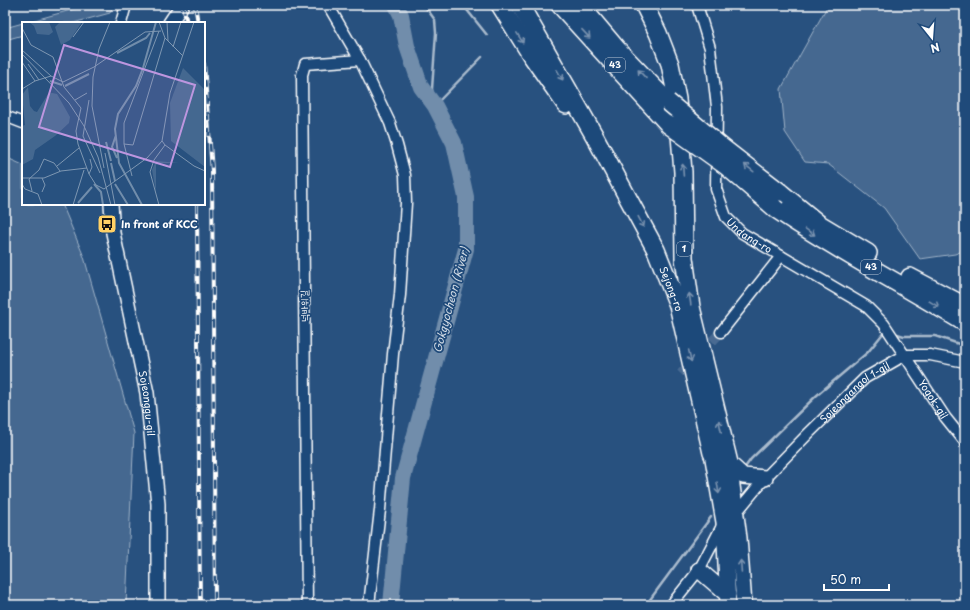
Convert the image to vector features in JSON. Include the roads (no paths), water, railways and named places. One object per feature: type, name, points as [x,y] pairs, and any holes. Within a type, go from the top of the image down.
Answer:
[{"type":"highway","points":[[500,5],[531,55],[623,187]]},
{"type":"highway","name":"Sejong-ro","points":[[520,5],[623,187],[656,250],[678,305],[712,453]]},
{"type":"highway","name":"43","points":[[560,5],[669,124],[726,166],[777,210],[820,239],[900,283],[965,323]]},
{"type":"highway","name":"43","points":[[580,5],[618,49],[668,102],[723,148],[818,223],[916,280],[965,306]]},
{"type":"highway","name":"Sejong-ro","points":[[644,5],[658,33],[670,64],[677,100],[683,172],[684,258],[691,307],[729,463]]},
{"type":"highway","points":[[648,5],[658,33]]},
{"type":"main road","name":"Sejong-ro","points":[[712,453],[724,522],[728,600]]},
{"type":"main road","points":[[729,463],[743,476],[765,478]]},
{"type":"main road","name":"Sejong-ro","points":[[729,463],[736,513],[744,605]]},
{"type":"main road","points":[[699,570],[728,600]]},
{"type":"street","points":[[121,22],[126,5]]},
{"type":"street","points":[[328,5],[360,60],[390,123],[405,175],[406,203],[400,295],[393,354],[380,510],[369,605]]},
{"type":"street","name":"Undang-ro","points":[[697,5],[710,48],[717,107],[716,189],[726,218],[742,233],[866,306],[884,324],[905,355]]},
{"type":"street","points":[[171,22],[180,8]]},
{"type":"street","name":"넉바위길","points":[[307,605],[302,75],[305,64],[360,60]]},
{"type":"street","points":[[5,116],[22,123]]},
{"type":"street","name":"Sojeonggu-gil","points":[[111,205],[113,234],[147,393],[158,504],[158,605]]},
{"type":"street","points":[[721,332],[781,256]]},
{"type":"street","name":"Sojeongangol 1-gil","points":[[724,522],[736,513],[765,478],[865,378],[905,355],[930,355],[965,362]]},
{"type":"street","name":"Yogok-gil","points":[[905,355],[945,417],[965,442]]},
{"type":"street","points":[[671,605],[699,570],[724,522]]},
{"type":"waterway","name":"Gokgyocheon (River)","points":[[391,605],[403,478],[466,249],[466,197],[454,143],[435,106],[421,87],[407,46],[401,15],[396,5]]},
{"type":"waterway","points":[[424,5],[435,20],[436,33],[432,89],[435,106]]},
{"type":"waterway","points":[[463,5],[487,35]]},
{"type":"waterway","points":[[435,105],[482,57]]},
{"type":"waterway","points":[[746,466],[751,459],[816,396],[868,352],[885,331]]},
{"type":"waterway","points":[[894,333],[904,336],[935,336],[962,345],[965,344]]},
{"type":"waterway","points":[[646,605],[711,517]]},
{"type":"tunnel","points":[[681,374],[721,332]]},
{"type":"railway","points":[[183,5],[187,22]]},
{"type":"railway","points":[[195,5],[198,22]]},
{"type":"railway","points":[[205,77],[212,171],[215,605]]},
{"type":"railway","points":[[197,205],[200,605]]},
{"type":"place","name":"In front of KCC","points":[[107,224]]}]
